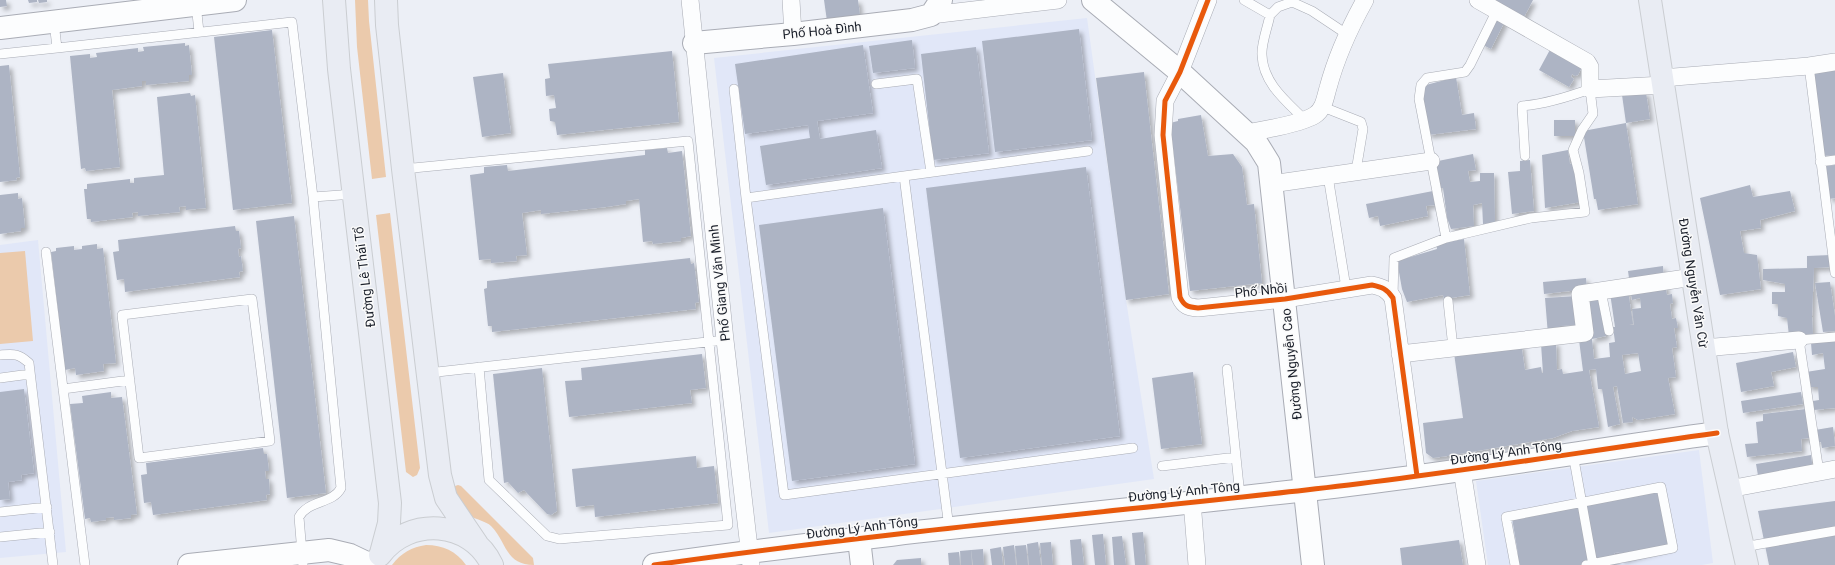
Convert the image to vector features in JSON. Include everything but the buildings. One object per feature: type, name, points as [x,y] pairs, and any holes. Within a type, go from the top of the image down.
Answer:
[{"type":"main road","name":"Đường Lê Thái Tổ","points":[[334,0],[339,69],[390,503],[389,523],[375,561]]},
{"type":"main road","points":[[386,0],[387,25],[403,169],[443,489],[452,509],[477,544],[488,556],[492,565]]},
{"type":"main road","name":"Đường Nguyễn Văn Cừ","points":[[1650,0],[1716,433],[1745,556]]},
{"type":"main road","points":[[375,561],[397,539],[417,530],[427,528],[449,529],[464,535],[477,544]]},
{"type":"street","points":[[0,28],[54,22],[131,6],[235,0]]},
{"type":"street","name":"Phố Giang Văn Minh","points":[[690,0],[717,341],[750,559]]},
{"type":"street","points":[[791,0],[793,34]]},
{"type":"street","points":[[936,7],[1058,0]]},
{"type":"street","name":"Đường Nguyễn Cao","points":[[1093,0],[1180,72],[1256,142],[1269,163],[1313,565]]},
{"type":"street","name":"Phố Nhồi","points":[[1208,0],[1180,72],[1165,101],[1163,135],[1180,297],[1184,304],[1198,308],[1284,299],[1372,285],[1389,292],[1393,298]]},
{"type":"street","points":[[1246,133],[1304,119],[1315,115],[1323,107],[1330,79],[1348,35],[1365,0]]},
{"type":"street","points":[[1478,0],[1496,12],[1587,62],[1590,67],[1590,89],[1835,62]]},
{"type":"street","name":"Phố Hoà Đình","points":[[694,43],[793,34],[912,20],[936,7]]},
{"type":"street","points":[[1271,184],[1431,160]]},
{"type":"street","points":[[1400,354],[1585,333],[1580,294],[1693,277]]},
{"type":"street","points":[[1393,298],[1418,476]]},
{"type":"street","points":[[1703,348],[1799,340]]},
{"type":"street","name":"Đường Lý Anh Tông","points":[[654,565],[750,559],[859,539],[1192,501],[1305,490],[1418,476],[1716,433]]},
{"type":"street","points":[[1462,470],[1476,565]]},
{"type":"street","points":[[1729,488],[1827,471]]},
{"type":"street","points":[[1192,501],[1197,565]]},
{"type":"street","points":[[859,539],[862,565]]},
{"type":"street","points":[[189,565],[303,558],[329,550],[375,561]]},
{"type":"lane","points":[[1244,0],[1270,15]]},
{"type":"lane","points":[[199,32],[205,2]]},
{"type":"lane","points":[[1304,119],[1276,92],[1266,72],[1262,55],[1270,15],[1278,7],[1292,2],[1312,11],[1348,35]]},
{"type":"lane","points":[[1446,238],[1419,99],[1421,85],[1427,78],[1461,74],[1465,72],[1470,65],[1496,12]]},
{"type":"lane","points":[[54,22],[57,48]]},
{"type":"lane","points":[[0,54],[292,22],[313,197],[341,488],[336,494],[310,506],[301,513],[298,522],[303,558]]},
{"type":"lane","points":[[1809,66],[1835,272]]},
{"type":"lane","points":[[876,84],[917,79],[931,172]]},
{"type":"lane","points":[[734,89],[746,198],[784,495],[1133,448]]},
{"type":"lane","points":[[1393,298],[1394,258],[1446,238],[1531,218],[1585,212],[1579,173],[1573,150],[1582,130],[1593,114],[1590,89],[1567,97],[1534,105],[1522,106],[1525,156]]},
{"type":"lane","points":[[1323,107],[1361,122],[1363,129],[1356,171]]},
{"type":"lane","points":[[403,169],[688,141],[717,341],[728,525],[559,539],[547,536],[490,480],[479,367]]},
{"type":"lane","points":[[746,198],[1088,151]]},
{"type":"lane","points":[[1820,162],[1835,160]]},
{"type":"lane","points":[[904,176],[949,528]]},
{"type":"lane","points":[[1328,176],[1346,288]]},
{"type":"lane","points":[[313,197],[354,194]]},
{"type":"lane","points":[[46,252],[85,565]]},
{"type":"lane","points":[[1601,291],[1609,331]]},
{"type":"lane","points":[[252,299],[270,441],[139,458],[130,380],[122,315],[252,299]]},
{"type":"lane","points":[[1448,301],[1453,348]]},
{"type":"lane","points":[[1827,471],[1799,340],[1835,337]]},
{"type":"lane","points":[[428,373],[717,341]]},
{"type":"lane","points":[[0,355],[12,354],[21,356],[29,363],[53,565]]},
{"type":"lane","points":[[1227,369],[1240,496]]},
{"type":"lane","points":[[0,378],[30,374]]},
{"type":"lane","points":[[63,389],[130,380]]},
{"type":"lane","points":[[1515,565],[1506,517],[1582,502],[1661,487],[1673,548],[1590,565],[1582,502],[1573,453]]},
{"type":"lane","points":[[1162,466],[1236,457]]},
{"type":"lane","points":[[0,512],[47,507]]},
{"type":"lane","points":[[1745,556],[1835,531]]},
{"type":"lane","points":[[0,537],[50,532]]},
{"type":"shaded area","points":[[355,0],[368,0],[386,177],[372,179],[357,47]]},
{"type":"shaded area","points":[[1087,18],[1126,300],[1154,479],[769,533],[714,58]]},
{"type":"shaded area","points":[[390,213],[420,468],[417,475],[413,477],[406,472],[376,215]]},
{"type":"shaded area","points":[[38,240],[66,552],[0,558],[0,245]]},
{"type":"shaded area","points":[[25,251],[33,341],[0,344],[0,253]]},
{"type":"shaded area","points":[[1699,450],[1713,563],[1702,565],[1488,565],[1476,481]]},
{"type":"shaded area","points":[[455,486],[461,486],[533,558],[534,565],[524,564],[517,561],[508,552],[491,526],[472,517],[466,512],[456,498],[454,490]]},
{"type":"shaded area","points":[[426,545],[438,546],[449,550],[458,556],[466,565],[392,565],[407,551]]},
{"type":"cycle path","points":[[1208,0],[1180,72],[1165,101],[1163,135],[1180,297],[1187,306],[1198,308],[1285,299],[1372,285],[1386,290],[1393,298],[1417,476]]},
{"type":"cycle path","points":[[654,565],[898,534],[1357,484],[1717,433]]}]
